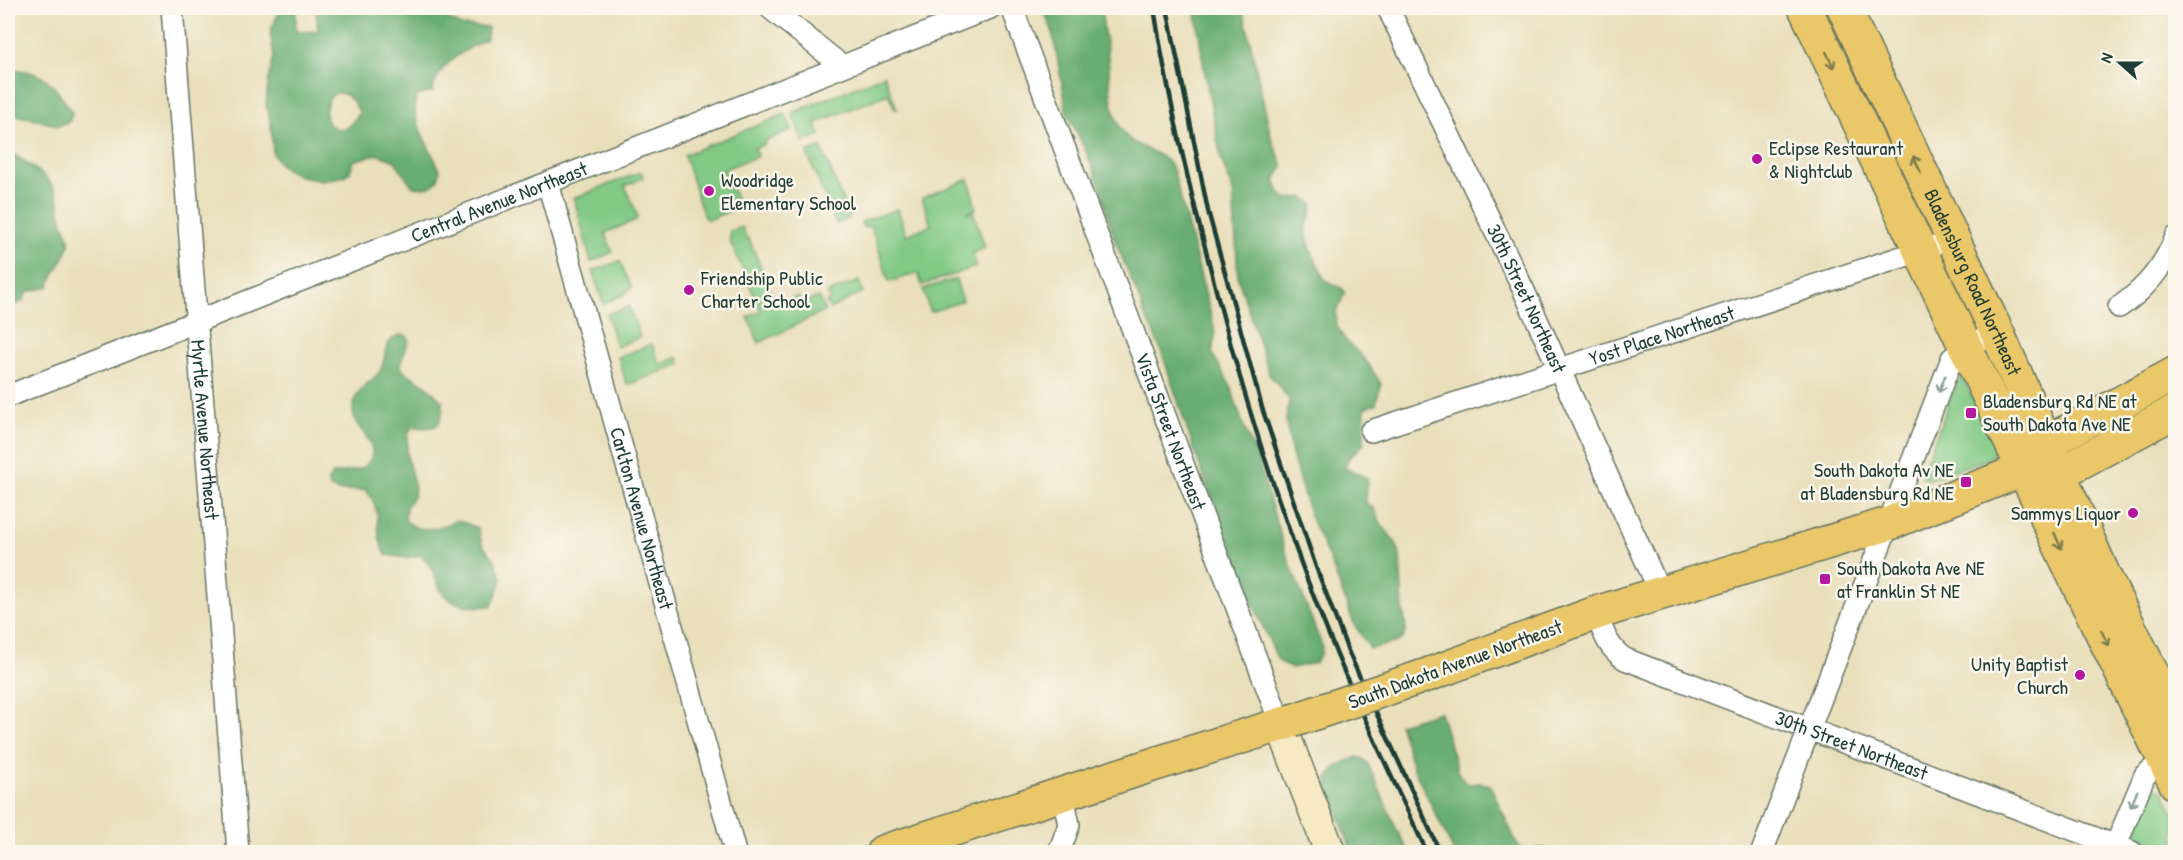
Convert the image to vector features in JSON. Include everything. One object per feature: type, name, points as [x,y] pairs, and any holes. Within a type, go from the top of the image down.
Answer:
[{"type":"main road","name":"Bladensburg Road Northeast","points":[[1805,8],[2170,772]]},
{"type":"main road","name":"Bladensburg Road Northeast","points":[[1844,8],[1996,330],[2104,576],[2175,723]]},
{"type":"main road","name":"South Dakota Avenue Northeast","points":[[2024,470],[2046,443],[2172,382]]},
{"type":"main road","points":[[2060,473],[2175,411]]},
{"type":"main road","name":"South Dakota Avenue Northeast","points":[[883,852],[1287,723],[1660,592],[1888,524],[2024,470],[2060,473]]},
{"type":"street","name":"Myrtle Avenue Northeast","points":[[172,8],[238,852]]},
{"type":"street","points":[[770,8],[842,66]]},
{"type":"street","name":"Central Avenue Northeast","points":[[8,396],[990,8]]},
{"type":"street","name":"Vista Street Northeast","points":[[1012,8],[1287,723],[1330,852]]},
{"type":"street","name":"30th Street Northeast","points":[[1388,8],[1560,369],[1660,592]]},
{"type":"street","name":"Carlton Avenue Northeast","points":[[548,183],[735,852]]},
{"type":"street","points":[[2119,308],[2140,292],[2154,277],[2166,259],[2175,237]]},
{"type":"street","name":"Yost Place Northeast","points":[[1371,431],[1952,240]]},
{"type":"street","points":[[1762,852],[1952,358],[1996,330]]},
{"type":"street","name":"30th Street Northeast","points":[[1596,613],[1606,640],[1615,652],[1625,659],[2120,850]]},
{"type":"street","points":[[2120,850],[2145,775],[2170,772]]},
{"type":"street","points":[[1059,852],[1069,825],[1063,794]]},
{"type":"green space","points":[[281,8],[296,8],[296,32],[318,31],[316,8],[452,8],[446,11],[444,17],[461,26],[488,27],[487,38],[446,65],[435,82],[432,92],[417,96],[415,113],[418,123],[440,170],[435,183],[423,188],[413,187],[395,161],[377,154],[353,161],[350,172],[345,176],[321,181],[297,175],[282,167],[273,154],[271,124],[266,105],[274,56],[270,32]],"holes":[[[335,93],[350,98],[360,113],[347,128],[340,129],[329,124],[326,115],[329,100]]]},
{"type":"green space","points":[[1043,8],[1102,8],[1112,100],[1117,120],[1128,138],[1163,158],[1173,169],[1214,327],[1212,353],[1230,385],[1259,463],[1284,548],[1322,646],[1321,654],[1315,663],[1292,668],[1280,662],[1249,595],[1195,453],[1163,356],[1115,241],[1100,187],[1086,151],[1066,111],[1052,30]]},
{"type":"green space","points":[[1195,8],[1243,8],[1271,137],[1283,166],[1275,180],[1279,192],[1285,199],[1304,197],[1313,204],[1307,228],[1310,248],[1325,280],[1343,289],[1345,293],[1336,312],[1337,326],[1345,340],[1367,362],[1381,384],[1376,404],[1365,407],[1364,444],[1348,459],[1345,468],[1367,478],[1366,503],[1374,509],[1382,525],[1396,543],[1400,556],[1406,627],[1404,637],[1397,642],[1370,649],[1354,624],[1310,516],[1292,455],[1286,421],[1289,399],[1269,374],[1238,278],[1233,192],[1221,159]]},
{"type":"green space","points":[[8,69],[32,72],[53,85],[72,112],[70,121],[58,126],[8,114]]},
{"type":"green space","points":[[884,75],[897,109],[888,94],[816,123],[820,135],[803,142],[792,113]]},
{"type":"green space","points":[[785,114],[792,130],[764,141],[765,144],[755,148],[758,156],[724,169],[739,207],[708,220],[704,217],[684,155]]},
{"type":"green space","points":[[821,147],[850,218],[836,224],[807,153]]},
{"type":"green space","points":[[8,149],[42,175],[53,188],[69,237],[67,250],[49,287],[27,292],[23,301],[11,307],[8,306]]},
{"type":"green space","points":[[641,172],[643,178],[625,186],[638,217],[636,220],[605,233],[613,252],[591,262],[574,198]]},
{"type":"green space","points":[[969,179],[976,209],[966,213],[973,211],[985,248],[973,253],[976,267],[922,285],[918,273],[889,282],[871,226],[863,227],[861,222],[898,209],[906,235],[931,225],[922,198]]},
{"type":"green space","points":[[742,227],[776,304],[798,296],[802,303],[819,297],[825,311],[759,343],[748,317],[761,311],[730,241],[730,231]]},
{"type":"green space","points":[[620,261],[632,288],[626,291],[627,293],[603,304],[593,271]]},
{"type":"green space","points":[[956,279],[962,301],[930,312],[923,289]]},
{"type":"green space","points":[[859,281],[863,292],[830,309],[826,302],[830,300],[828,293]]},
{"type":"green space","points":[[629,307],[640,337],[616,347],[607,314]]},
{"type":"green space","points":[[400,335],[407,336],[409,340],[401,362],[402,370],[427,386],[443,402],[441,418],[436,425],[412,427],[408,433],[407,456],[415,488],[413,497],[406,507],[405,520],[417,528],[424,529],[457,520],[478,528],[482,544],[494,559],[502,579],[492,606],[463,605],[450,600],[440,589],[431,568],[421,555],[406,558],[386,555],[380,539],[375,505],[371,497],[365,490],[338,491],[330,488],[327,482],[333,474],[360,469],[370,460],[371,446],[354,417],[354,402],[361,390],[381,369],[389,342]]},
{"type":"green space","points":[[652,344],[660,365],[678,357],[681,364],[627,385],[618,357]]},
{"type":"green space","points":[[1963,378],[1996,448],[1992,456],[1985,460],[1927,480],[1922,476],[1922,472],[1957,382]]},
{"type":"green space","points":[[1440,712],[1458,773],[1467,784],[1490,785],[1519,848],[1542,848],[1551,852],[1454,852],[1413,767],[1399,724]]},
{"type":"green space","points":[[1357,757],[1368,764],[1409,852],[1352,852],[1327,784],[1334,770]]},
{"type":"green space","points":[[2157,788],[2163,791],[2175,815],[2175,852],[2154,849],[2136,838],[2136,832],[2151,792]]},
{"type":"railway","points":[[1154,8],[1171,101],[1192,194],[1220,306],[1264,457],[1317,606],[1337,655],[1427,852]]},
{"type":"railway","points":[[1167,8],[1208,211],[1263,411],[1316,567],[1348,651],[1440,852]]},
{"type":"place","name":"Eclipse Restaurant & Nightclub","points":[[1757,159]]},
{"type":"place","name":"Woodridge Elementary School","points":[[709,191]]},
{"type":"place","name":"Friendship Public Charter School","points":[[689,290]]},
{"type":"place","name":"Bladensburg Rd NE at South Dakota Ave NE","points":[[1971,413]]},
{"type":"place","name":"South Dakota Av NE at Bladensburg Rd NE","points":[[1966,482]]},
{"type":"place","name":"Sammys Liquor","points":[[2133,513]]},
{"type":"place","name":"South Dakota Ave NE at Franklin St NE","points":[[1825,579]]},
{"type":"place","name":"Unity Baptist Church","points":[[2080,675]]}]
